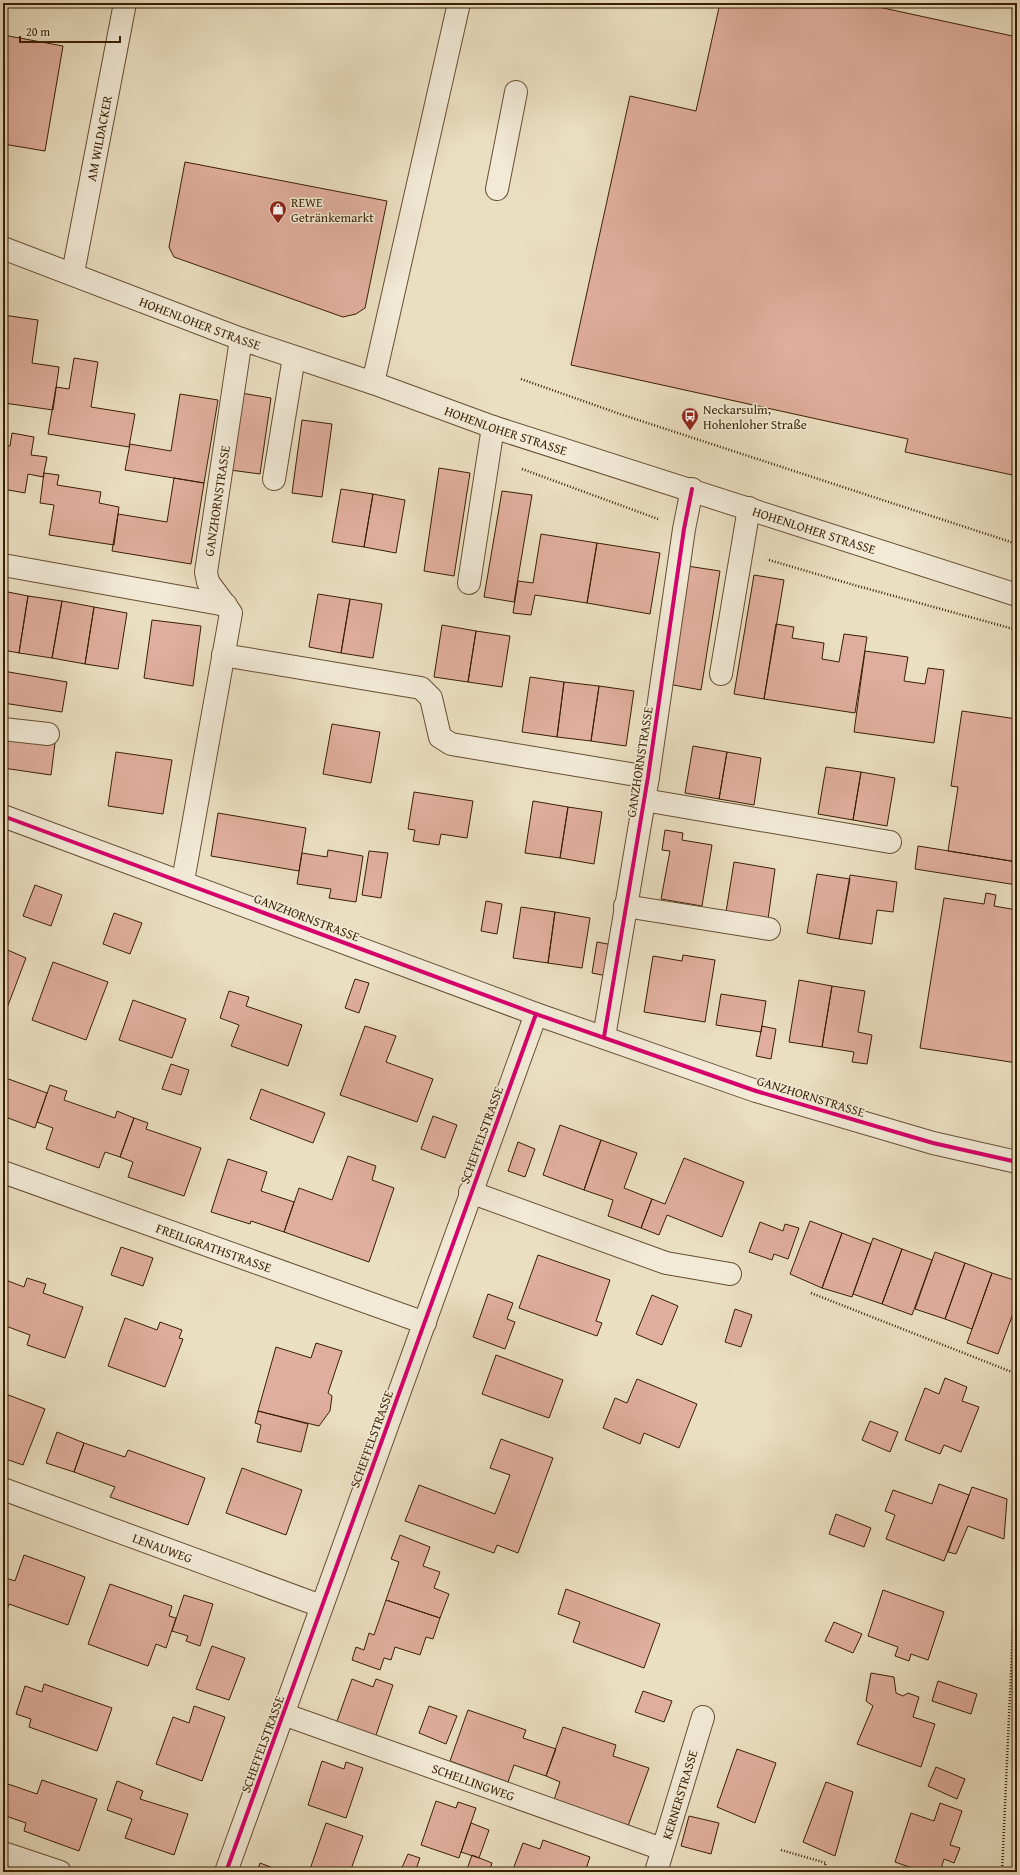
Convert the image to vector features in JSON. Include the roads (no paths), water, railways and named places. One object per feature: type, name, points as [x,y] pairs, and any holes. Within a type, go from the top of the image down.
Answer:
[{"type":"street","name":"AM WILDACKER","points":[[73,273],[125,3]]},
{"type":"street","points":[[373,383],[459,3]]},
{"type":"street","points":[[497,189],[516,92]]},
{"type":"street","name":"HOHENLOHER STRASSE","points":[[3,248],[73,273],[241,339],[373,383],[493,427],[692,489],[1016,595]]},
{"type":"street","name":"GANZHORNSTRASSE","points":[[183,881],[231,613],[208,582],[206,572],[241,339]]},
{"type":"street","points":[[274,479],[294,357]]},
{"type":"street","points":[[469,583],[493,427]]},
{"type":"street","name":"GANZHORNSTRASSE","points":[[604,1037],[648,777],[684,529],[692,489]]},
{"type":"street","points":[[721,674],[749,508]]},
{"type":"street","points":[[3,565],[226,605]]},
{"type":"street","name":"GANZHORNSTRASSE","points":[[223,655],[421,688],[431,698],[440,737],[451,744],[648,777]]},
{"type":"street","points":[[3,729],[48,734]]},
{"type":"street","name":"GANZHORNSTRASSE","points":[[644,800],[890,842]]},
{"type":"street","name":"GANZHORNSTRASSE","points":[[3,816],[183,881],[536,1014],[756,1091],[933,1143],[1017,1162]]},
{"type":"street","points":[[625,906],[770,929]]},
{"type":"street","name":"SCHEFFELSTRASSE","points":[[226,1872],[321,1606],[425,1323],[470,1192],[536,1014]]},
{"type":"street","name":"FREILIGRATHSTRASSE","points":[[3,1172],[425,1323]]},
{"type":"street","name":"SCHEFFELSTRASSE","points":[[470,1192],[666,1263],[730,1274]]},
{"type":"street","name":"LENAUWEG","points":[[3,1489],[321,1606]]},
{"type":"street","name":"SCHELLINGWEG","points":[[283,1714],[662,1849]]},
{"type":"street","name":"KERNERSTRASSE","points":[[656,1872],[703,1717]]},
{"type":"street","points":[[3,1853],[60,1872]]},
{"type":"place","name":"REWE Getränkemarkt","points":[[278,224]]},
{"type":"place","name":"Neckarsulm, Hohenloher Straße","points":[[690,431]]}]
